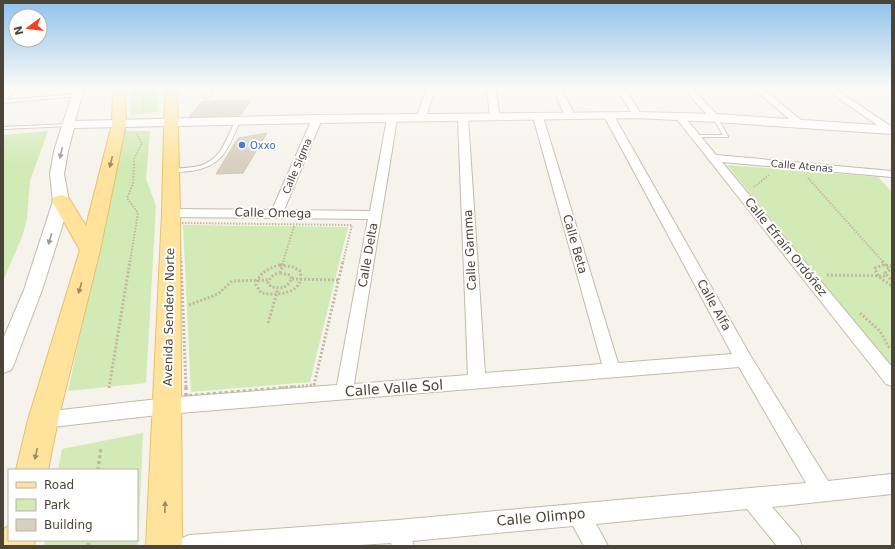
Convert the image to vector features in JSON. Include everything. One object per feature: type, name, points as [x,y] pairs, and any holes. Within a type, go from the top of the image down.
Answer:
[{"type":"main road","points":[[32,469],[43,420],[90,250],[128,129],[125,114]]},
{"type":"main road","name":"Avenida Sendero Norte","points":[[164,546],[171,213],[171,114]]},
{"type":"main road","points":[[60,201],[90,250]]},
{"type":"street","points":[[3,364],[46,254],[60,201],[57,174],[61,151],[72,114]]},
{"type":"street","points":[[421,118],[422,114]]},
{"type":"street","points":[[711,114],[715,118]]},
{"type":"street","points":[[788,114],[799,123]]},
{"type":"street","points":[[866,114],[891,130]]},
{"type":"street","points":[[69,125],[128,129],[171,122],[637,115],[715,118],[891,130]]},
{"type":"street","name":"Calle Beta","points":[[538,116],[612,371]]},
{"type":"street","name":"Calle Alfa","points":[[610,116],[744,360],[823,492]]},
{"type":"street","name":"Calle Efraín Ordóñez","points":[[679,116],[892,380]]},
{"type":"street","name":"Calle Gamma","points":[[463,118],[477,382]]},
{"type":"street","name":"Calle Delta","points":[[344,392],[392,119]]},
{"type":"street","name":"Calle Sigma","points":[[277,213],[317,120]]},
{"type":"street","name":"Calle Atenas","points":[[713,158],[892,174]]},
{"type":"street","name":"Calle Omega","points":[[171,213],[375,215]]},
{"type":"street","name":"Calle Valle Sol","points":[[43,420],[167,406],[744,360]]},
{"type":"street","name":"Calle Olimpo","points":[[190,546],[401,538],[578,514],[823,492],[892,484]]},
{"type":"street","points":[[751,498],[791,546]]},
{"type":"street","points":[[578,514],[597,546]]},
{"type":"lane","points":[[695,136],[726,136],[715,118]]},
{"type":"lane","points":[[171,171],[198,168],[208,165],[217,159],[238,121]]},
{"type":"lane","points":[[3,128],[69,125]]},
{"type":"path","points":[[109,388],[138,213],[127,198],[133,184],[134,159],[142,143],[128,129]]},
{"type":"path","points":[[750,190],[772,173]]},
{"type":"path","points":[[806,176],[891,270],[884,273],[886,276]]},
{"type":"path","points":[[179,223],[352,224],[339,280],[314,385],[186,396],[179,223]]},
{"type":"path","points":[[280,273],[295,224]]},
{"type":"path","points":[[283,265],[294,267],[299,270],[302,275],[301,280],[294,289],[276,295],[261,293],[257,289],[256,280],[265,270],[283,265]]},
{"type":"path","points":[[892,266],[886,265],[875,268],[878,276],[892,286]]},
{"type":"path","points":[[182,307],[217,295],[226,290],[232,281],[268,280],[280,273],[287,273],[292,279],[339,280]]},
{"type":"path","points":[[826,275],[886,276],[892,281]]},
{"type":"path","points":[[268,280],[271,287],[278,289],[286,286],[292,279]]},
{"type":"path","points":[[268,323],[278,289]]},
{"type":"path","points":[[858,310],[880,330],[892,353]]},
{"type":"path","points":[[98,469],[101,446]]},
{"type":"green space","points":[[48,131],[30,181],[27,219],[22,237],[3,281],[3,135]]},
{"type":"green space","points":[[123,131],[150,131],[146,179],[156,206],[146,383],[68,391]]},
{"type":"green space","points":[[727,165],[878,177],[892,192],[892,368]]},
{"type":"green space","points":[[183,225],[348,227],[310,382],[191,392]]},
{"type":"green space","points":[[143,433],[138,546],[44,546],[45,541],[138,541],[138,469],[58,469],[62,449]]},
{"type":"building","points":[[192,114],[242,114],[241,115],[189,117]]},
{"type":"building","points":[[267,133],[243,173],[216,174],[238,138]]},
{"type":"place","name":"Oxxo","points":[[242,145]]}]
